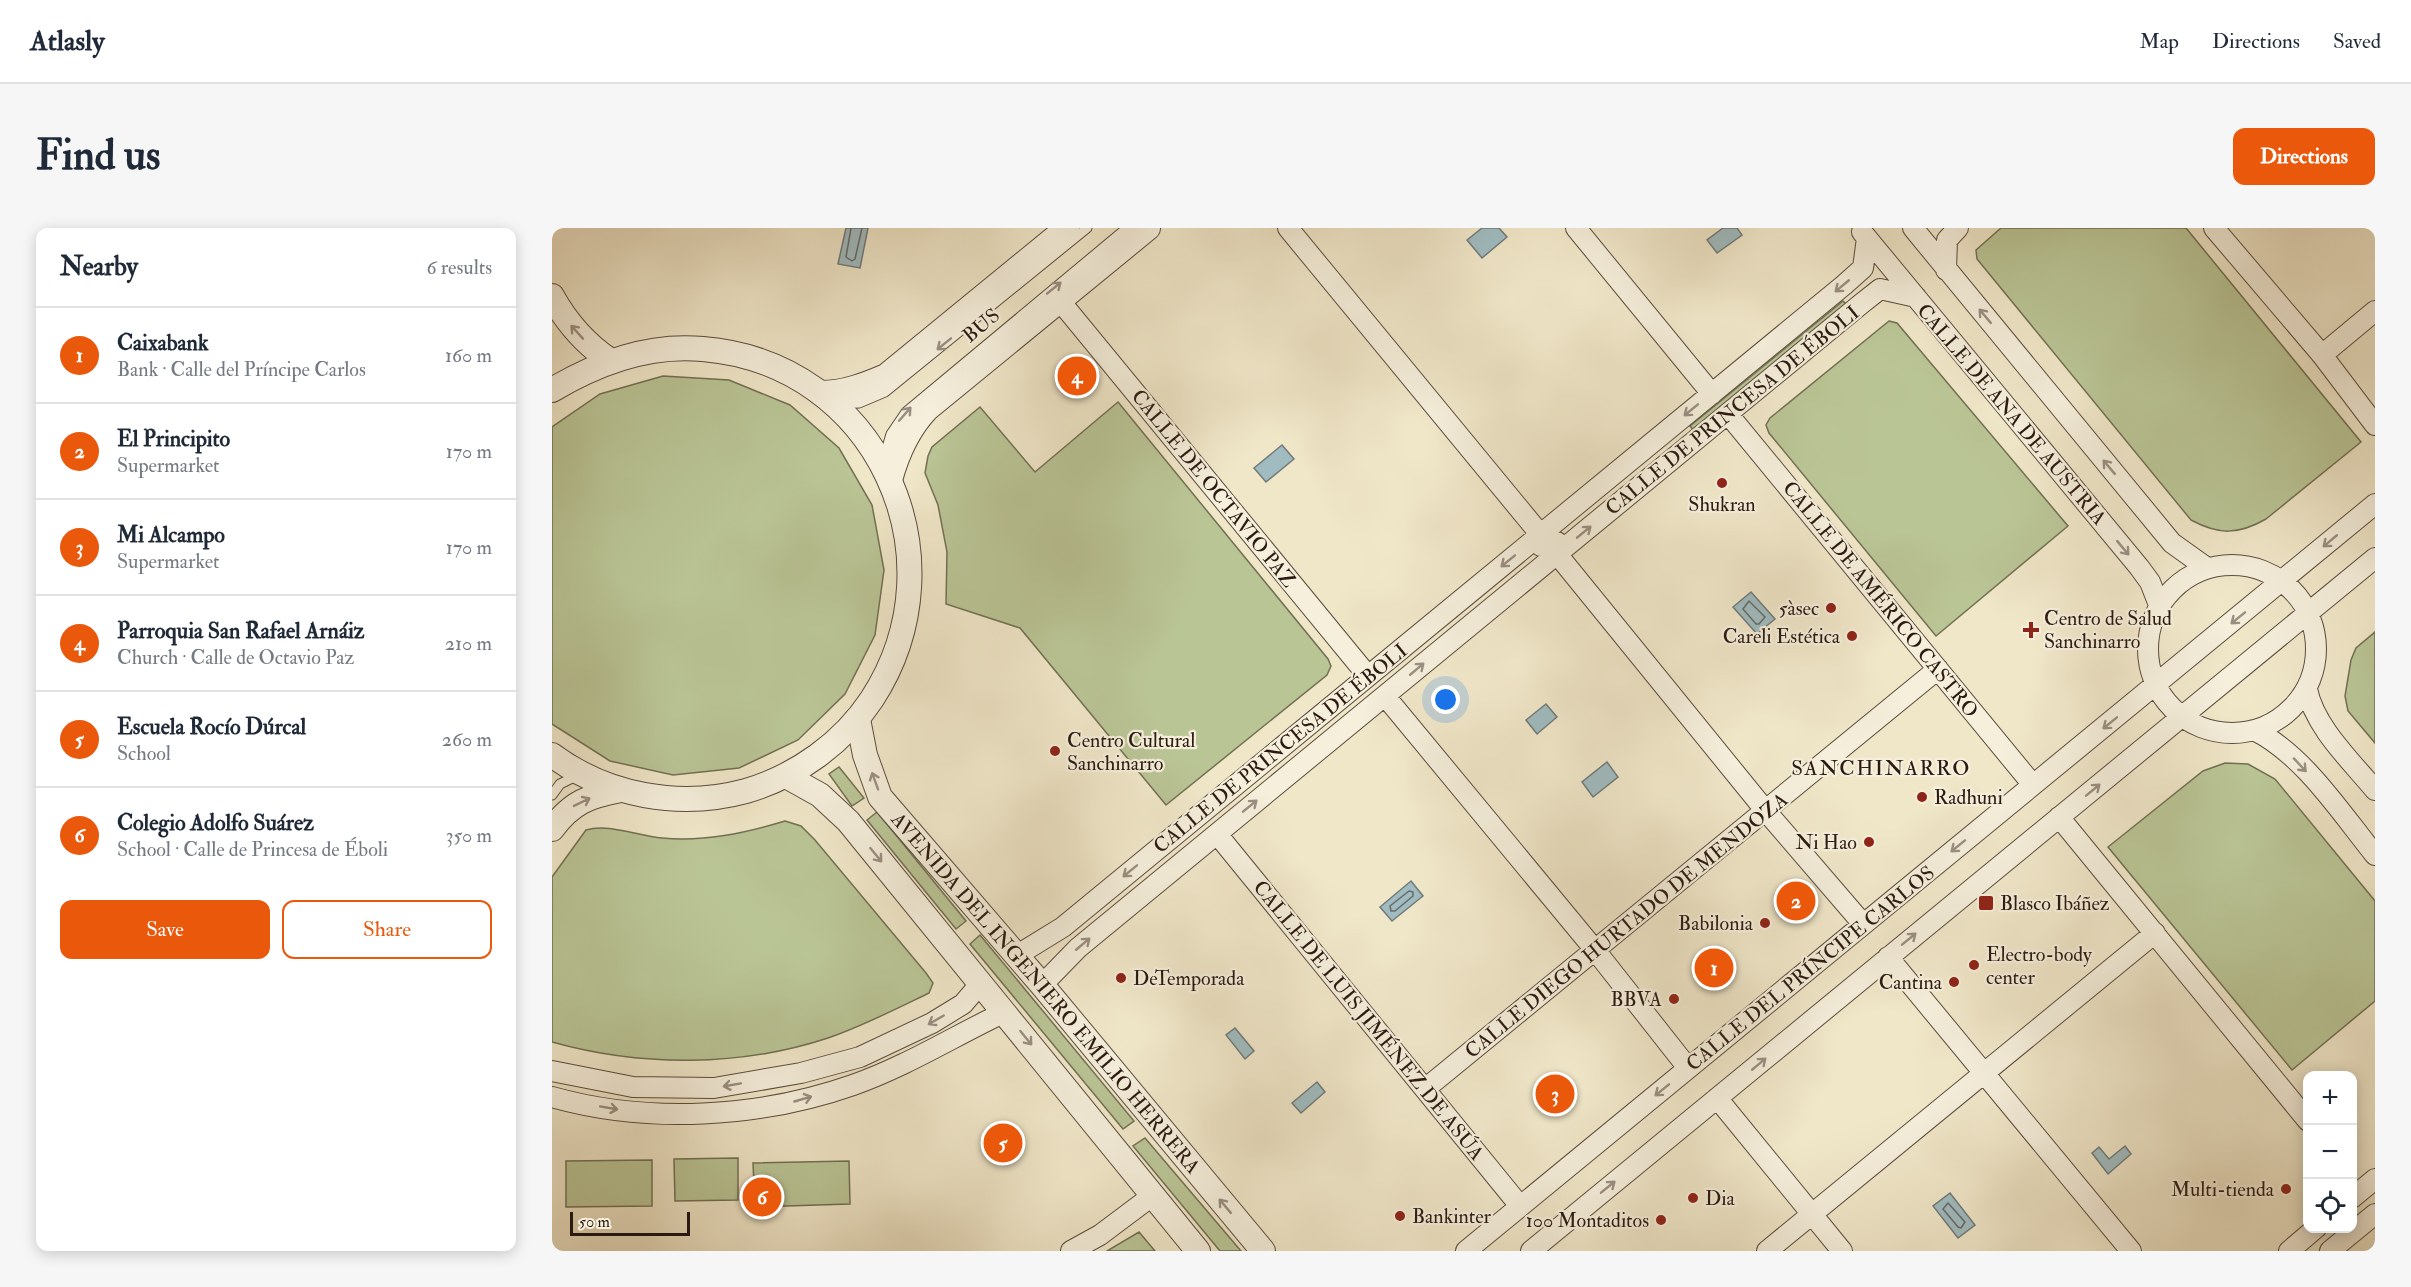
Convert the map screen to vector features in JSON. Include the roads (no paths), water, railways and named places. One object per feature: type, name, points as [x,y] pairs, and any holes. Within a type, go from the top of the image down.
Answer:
[{"type":"street","points":[[828,399],[835,393],[886,376],[1067,228]]},
{"type":"street","points":[[886,473],[917,420],[1148,228]]},
{"type":"street","points":[[1288,228],[1540,534]]},
{"type":"street","points":[[1576,228],[1712,394]]},
{"type":"street","name":"CALLE DE ANA DE AUSTRIA","points":[[1913,228],[2172,543],[2207,568]]},
{"type":"street","points":[[1946,270],[1947,240],[1958,228]]},
{"type":"street","points":[[2214,228],[2322,355],[2375,425]]},
{"type":"street","name":"CALLE DE PRINCESA DE ÉBOLI","points":[[1016,956],[1062,927],[1863,268],[1863,233]]},
{"type":"street","name":"CALLE DE ANA DE AUSTRIA","points":[[1863,233],[2139,567],[2150,582],[2159,605]]},
{"type":"street","name":"CALLE DE PRINCESA DE ÉBOLI","points":[[1042,985],[1078,948],[1880,289],[1916,297]]},
{"type":"street","points":[[552,296],[571,326],[596,351],[611,361]]},
{"type":"street","name":"CALLE DE OCTAVIO PAZ","points":[[1060,301],[1368,676]]},
{"type":"street","points":[[2322,355],[2375,311]]},
{"type":"street","points":[[552,390],[611,361],[665,349],[703,349],[741,355],[776,367],[828,399],[857,427],[886,473],[898,500],[908,536],[911,573],[908,610],[898,646],[884,681],[858,719],[815,758],[786,776],[761,786],[709,798],[655,797],[621,790],[584,774],[552,755]]},
{"type":"street","name":"CALLE DE AMÉRICO CASTRO","points":[[1728,414],[2033,785]]},
{"type":"street","name":"CALLE DE PRINCESA DE ÉBOLI","points":[[1557,554],[1557,536],[1602,499],[1615,473]]},
{"type":"street","name":"CALLE DEL PRÍNCIPE CARLOS","points":[[1466,1251],[2375,504]]},
{"type":"street","name":"CALLE DE PRINCESA DE ÉBOLI","points":[[1490,609],[1508,579],[1541,552],[1540,534]]},
{"type":"street","points":[[1557,554],[1765,810],[1863,924]]},
{"type":"street","name":"CALLE DEL PRÍNCIPE CARLOS","points":[[1531,1251],[1553,1244],[1717,1098],[2375,558]]},
{"type":"street","points":[[2224,565],[2255,568],[2283,581],[2307,614],[2312,626],[2316,656],[2307,689],[2300,700],[2280,717],[2254,730],[2230,734],[2196,725],[2155,686],[2150,671],[2149,639],[2159,605],[2181,583],[2207,568],[2224,565]]},
{"type":"street","name":"CALLE DIEGO HURTADO DE MENDOZA","points":[[1425,1089],[1938,669]]},
{"type":"street","points":[[2307,689],[2309,703],[2319,722],[2375,790]]},
{"type":"street","points":[[1384,696],[1595,950],[1688,1068]]},
{"type":"street","name":"AVENIDA DEL INGENIERO EMILIO HERRERA","points":[[858,719],[865,755],[880,797],[1042,985],[1263,1251]]},
{"type":"street","points":[[2254,730],[2282,747],[2310,776],[2375,855]]},
{"type":"street","points":[[786,776],[820,795],[848,821],[1198,1251]]},
{"type":"street","points":[[552,829],[578,802],[621,790]]},
{"type":"street","points":[[2059,817],[2303,1115]]},
{"type":"street","name":"CALLE DE LUIS JIMÉNEZ DE ASÚA","points":[[1217,834],[1520,1206]]},
{"type":"street","points":[[1767,1251],[2155,933]]},
{"type":"street","points":[[1888,957],[2131,1251]]},
{"type":"street","points":[[552,1071],[633,1087],[714,1088],[801,1072],[860,1058],[932,1023],[963,1004],[981,983]]},
{"type":"street","points":[[552,1097],[623,1111],[672,1113],[715,1112],[786,1104],[854,1085],[943,1046],[1005,1012]]},
{"type":"street","points":[[1717,1098],[1842,1251]]},
{"type":"street","points":[[1071,1251],[1100,1235],[1152,1196]]},
{"type":"street","points":[[2330,1251],[2375,1214]]},
{"type":"street","points":[[2289,1251],[2310,1233]]},
{"type":"lane","name":"BUS","points":[[828,399],[859,403],[885,392],[1087,228]]},
{"type":"lane","name":"BUS","points":[[886,473],[891,434],[906,412],[1127,228]]},
{"type":"lane","points":[[552,795],[560,784],[584,774]]},
{"type":"water","points":[[846,228],[868,228],[860,268],[838,264]]},
{"type":"water","points":[[1482,228],[1499,228],[1507,237],[1482,258],[1467,240]]},
{"type":"water","points":[[1723,228],[1737,228],[1742,235],[1717,253],[1707,240]]},
{"type":"water","points":[[1282,445],[1294,459],[1266,482],[1254,468]]},
{"type":"water","points":[[1751,592],[1775,619],[1757,634],[1733,607]]},
{"type":"water","points":[[1546,704],[1557,717],[1537,734],[1526,720]]},
{"type":"water","points":[[1607,762],[1618,777],[1593,797],[1582,782]]},
{"type":"water","points":[[1411,881],[1423,896],[1392,921],[1380,907]]},
{"type":"water","points":[[1235,1028],[1254,1051],[1245,1059],[1226,1035]]},
{"type":"water","points":[[1317,1082],[1325,1092],[1301,1113],[1292,1103]]},
{"type":"water","points":[[2125,1146],[2131,1154],[2108,1174],[2092,1153],[2099,1147],[2109,1159]]},
{"type":"water","points":[[1950,1193],[1975,1225],[1958,1238],[1933,1206]]},
{"type":"place","name":"Parroquia San Rafael Arnáiz","points":[[1077,376]]},
{"type":"place","name":"Shukran","points":[[1722,483]]},
{"type":"place","name":"5àsec","points":[[1831,608]]},
{"type":"place","name":"Centro de Salud Sanchinarro","points":[[2031,630]]},
{"type":"place","name":"Careli Estética","points":[[1852,636]]},
{"type":"place","name":"Centro Cultural Sanchinarro","points":[[1055,751]]},
{"type":"place","name":"Radhuni","points":[[1922,797]]},
{"type":"place","name":"Ni Hao","points":[[1869,842]]},
{"type":"place","name":"El Principito","points":[[1796,901]]},
{"type":"place","name":"Blasco Ibáñez","points":[[1986,903]]},
{"type":"place","name":"Babilonia","points":[[1765,923]]},
{"type":"place","name":"Electro-body center","points":[[1974,965]]},
{"type":"place","name":"Caixabank","points":[[1714,968]]},
{"type":"place","name":"DeTemporada","points":[[1121,978]]},
{"type":"place","name":"Cantina","points":[[1954,982]]},
{"type":"place","name":"BBVA","points":[[1674,999]]},
{"type":"place","name":"Mi Alcampo","points":[[1555,1094]]},
{"type":"place","name":"Escuela Rocío Dúrcal","points":[[1003,1143]]},
{"type":"place","name":"Multi-tienda","points":[[2286,1189]]},
{"type":"place","name":"Colegio Adolfo Suárez","points":[[762,1197]]},
{"type":"place","name":"Dia","points":[[1693,1198]]},
{"type":"place","name":"Bankinter","points":[[1400,1216]]},
{"type":"place","name":"100 Montaditos","points":[[1661,1220]]},
{"type":"district","name":"SANCHINARRO","points":[[1881,768]]}]
